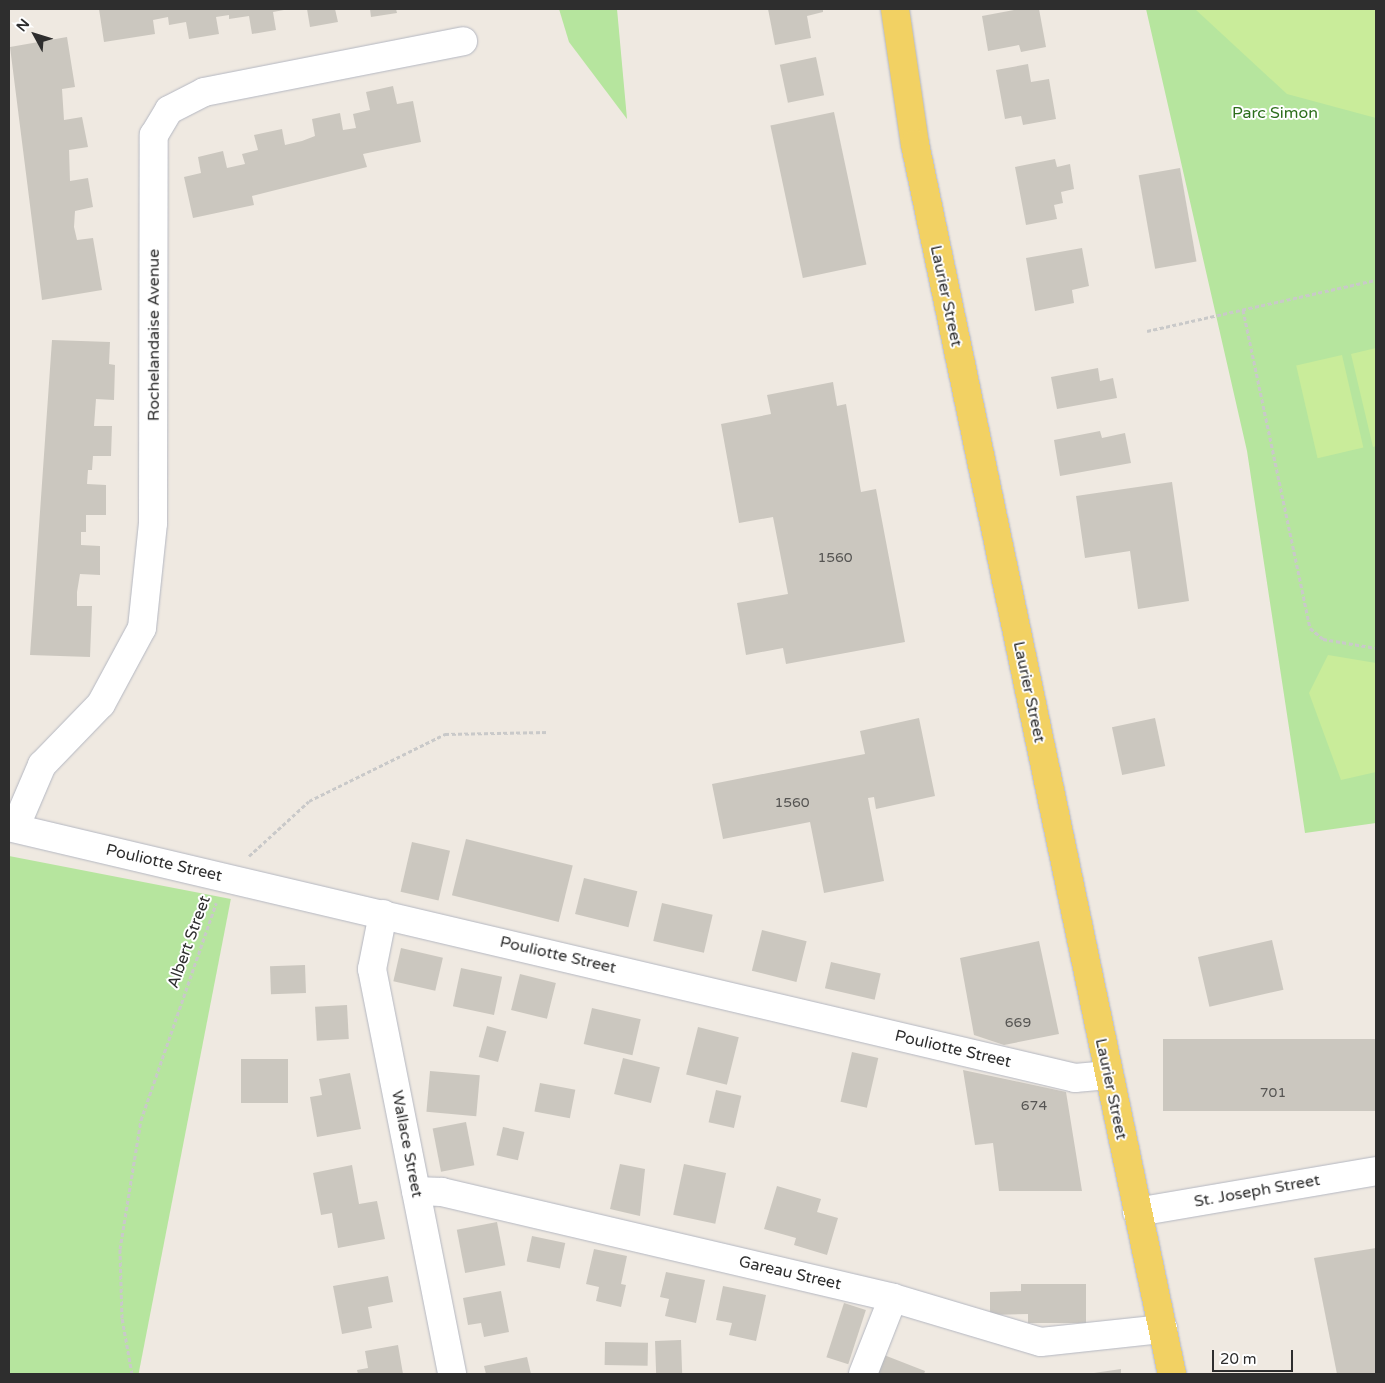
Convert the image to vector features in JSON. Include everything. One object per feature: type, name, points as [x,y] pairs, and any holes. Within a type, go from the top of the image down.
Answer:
[{"type":"main road","name":"Laurier Street","points":[[895,9],[914,144],[1172,1374]]},
{"type":"street","name":"Rochelandaise Avenue","points":[[12,828],[42,766],[101,704],[142,628],[153,523],[154,135],[169,110],[204,92],[463,40]]},
{"type":"street","name":"Pouliotte Street","points":[[12,828],[1075,1078],[1108,1075]]},
{"type":"street","name":"Wallace Street","points":[[383,914],[372,968],[452,1374]]},
{"type":"street","name":"St. Joseph Street","points":[[1137,1212],[1376,1171]]},
{"type":"street","name":"Gareau Street","points":[[416,1190],[442,1192],[893,1298],[1041,1342],[1163,1329]]},
{"type":"street","points":[[863,1374],[893,1298]]},
{"type":"path","points":[[1147,331],[1376,280]]},
{"type":"path","points":[[1243,310],[1310,628],[1323,639],[1376,648]]},
{"type":"path","name":"Albert Street","points":[[132,1374],[122,1318],[120,1248],[140,1120],[226,877],[309,801],[445,734],[548,732]]},
{"type":"green space","points":[[559,9],[617,9],[627,119],[569,42]]},
{"type":"green space","name":"Parc Simon","points":[[1146,9],[1376,9],[1376,823],[1305,833],[1247,451]]},
{"type":"green space","points":[[1195,9],[1376,9],[1376,118],[1287,94]]},
{"type":"green space","points":[[1376,348],[1376,446],[1373,447],[1351,354]]},
{"type":"green space","points":[[1342,355],[1363,448],[1318,458],[1296,366]]},
{"type":"green space","points":[[1328,655],[1376,663],[1376,772],[1341,780],[1309,693]]},
{"type":"green space","points":[[9,856],[231,899],[139,1374],[9,1374]]},
{"type":"building","points":[[99,9],[284,10],[273,12],[276,30],[252,34],[249,16],[229,19],[229,15],[216,17],[219,34],[189,39],[186,22],[169,25],[168,17],[153,20],[155,34],[104,42]]},
{"type":"building","points":[[307,9],[335,9],[338,22],[310,27]]},
{"type":"building","points":[[370,9],[396,9],[397,13],[371,17]]},
{"type":"building","points":[[768,9],[823,9],[823,12],[807,16],[811,38],[775,45]]},
{"type":"building","points":[[1020,9],[1039,9],[1046,47],[1021,52],[1019,45],[988,51],[982,16]]},
{"type":"building","points":[[67,37],[75,87],[62,89],[64,120],[82,117],[88,147],[69,150],[70,181],[88,178],[93,207],[75,211],[74,227],[77,240],[93,238],[102,290],[42,300],[10,47]]},
{"type":"building","points":[[816,57],[824,95],[788,103],[780,65]]},
{"type":"building","points":[[1028,64],[1031,82],[1049,79],[1056,119],[1023,125],[1021,116],[1005,119],[996,70]]},
{"type":"building","points":[[393,86],[397,104],[413,101],[421,142],[363,154],[367,167],[252,196],[254,205],[193,218],[184,177],[201,173],[198,157],[223,151],[227,168],[245,164],[242,154],[258,150],[254,135],[282,129],[285,145],[302,141],[315,136],[312,119],[340,113],[343,130],[356,128],[353,114],[370,110],[366,92]]},
{"type":"building","points":[[834,112],[866,265],[803,278],[770,126]]},
{"type":"building","points":[[1055,159],[1057,167],[1070,164],[1074,189],[1061,192],[1063,203],[1054,205],[1057,219],[1026,225],[1015,167]]},
{"type":"building","points":[[1180,168],[1196,262],[1155,269],[1139,175]]},
{"type":"building","points":[[1082,248],[1089,286],[1072,290],[1074,303],[1035,311],[1026,258]]},
{"type":"building","points":[[52,340],[110,342],[109,364],[115,365],[114,400],[96,399],[94,426],[112,426],[111,456],[93,456],[92,470],[88,470],[87,484],[106,485],[106,515],[86,515],[86,532],[81,532],[81,545],[100,546],[100,575],[80,574],[77,592],[77,606],[92,606],[90,657],[30,655]]},
{"type":"building","points":[[1098,368],[1100,381],[1113,378],[1117,398],[1057,409],[1051,377]]},
{"type":"building","points":[[833,382],[837,406],[846,404],[861,492],[876,489],[905,642],[786,664],[783,648],[746,655],[737,603],[788,594],[773,517],[739,523],[721,424],[771,414],[767,395]]},
{"type":"building","points":[[1100,431],[1102,438],[1125,433],[1131,463],[1060,476],[1054,440]]},
{"type":"building","points":[[1172,482],[1189,601],[1138,609],[1130,551],[1085,558],[1076,496]]},
{"type":"building","points":[[919,718],[935,796],[876,809],[874,797],[868,798],[884,881],[824,893],[810,822],[723,839],[712,784],[865,754],[860,731]]},
{"type":"building","points":[[1155,718],[1165,766],[1122,775],[1112,727]]},
{"type":"building","points":[[466,839],[573,866],[559,922],[452,895]]},
{"type":"building","points":[[412,842],[450,851],[439,900],[401,892]]},
{"type":"building","points":[[584,878],[637,891],[628,927],[575,914]]},
{"type":"building","points":[[662,903],[713,915],[704,953],[653,941]]},
{"type":"building","points":[[762,930],[807,941],[796,982],[752,971]]},
{"type":"building","points":[[1272,940],[1283,990],[1209,1007],[1198,957]]},
{"type":"building","points":[[1039,941],[1059,1034],[1004,1045],[974,1035],[960,958]]},
{"type":"building","points":[[401,948],[443,958],[435,991],[393,981]]},
{"type":"building","points":[[831,962],[881,973],[875,1000],[825,988]]},
{"type":"building","points":[[305,965],[306,993],[271,994],[270,966]]},
{"type":"building","points":[[461,968],[502,977],[494,1015],[453,1006]]},
{"type":"building","points":[[520,974],[556,983],[547,1019],[511,1010]]},
{"type":"building","points":[[347,1005],[349,1039],[317,1041],[315,1007]]},
{"type":"building","points":[[592,1008],[641,1019],[632,1055],[584,1044]]},
{"type":"building","points":[[487,1026],[506,1031],[498,1062],[479,1057]]},
{"type":"building","points":[[698,1027],[739,1037],[727,1085],[686,1075]]},
{"type":"building","points":[[1163,1039],[1376,1039],[1376,1111],[1163,1111]]},
{"type":"building","points":[[852,1052],[878,1058],[867,1108],[841,1102]]},
{"type":"building","points":[[623,1058],[660,1067],[651,1103],[614,1094]]},
{"type":"building","points":[[241,1059],[288,1059],[288,1103],[241,1103]]},
{"type":"building","points":[[963,1070],[1066,1092],[1082,1191],[999,1191],[993,1143],[975,1145]]},
{"type":"building","points":[[430,1071],[480,1075],[476,1116],[426,1112]]},
{"type":"building","points":[[350,1073],[361,1129],[317,1137],[310,1097],[322,1095],[319,1079]]},
{"type":"building","points":[[540,1083],[575,1090],[570,1118],[534,1111]]},
{"type":"building","points":[[716,1090],[741,1096],[734,1128],[709,1122]]},
{"type":"building","points":[[466,1122],[474,1165],[441,1172],[433,1128]]},
{"type":"building","points":[[503,1127],[524,1132],[518,1160],[496,1155]]},
{"type":"building","points":[[620,1164],[645,1169],[640,1216],[610,1209]]},
{"type":"building","points":[[684,1164],[726,1173],[715,1224],[673,1215]]},
{"type":"building","points":[[352,1165],[359,1204],[377,1201],[385,1239],[338,1248],[332,1213],[321,1215],[313,1173]]},
{"type":"building","points":[[777,1186],[821,1199],[817,1212],[838,1218],[827,1255],[794,1245],[796,1238],[764,1229]]},
{"type":"building","points":[[497,1222],[505,1265],[465,1273],[457,1230]]},
{"type":"building","points":[[532,1236],[565,1243],[560,1269],[527,1261]]},
{"type":"building","points":[[1376,1248],[1376,1374],[1337,1374],[1314,1258]]},
{"type":"building","points":[[594,1249],[627,1256],[621,1284],[626,1285],[621,1307],[596,1301],[599,1287],[586,1284]]},
{"type":"building","points":[[666,1272],[705,1280],[696,1323],[665,1316],[669,1299],[660,1297]]},
{"type":"building","points":[[388,1276],[393,1302],[368,1307],[372,1328],[342,1334],[333,1286]]},
{"type":"building","points":[[1021,1284],[1086,1284],[1086,1323],[1028,1323],[1028,1314],[990,1315],[990,1292],[1021,1291]]},
{"type":"building","points":[[723,1286],[766,1295],[756,1341],[729,1335],[732,1323],[716,1320]]},
{"type":"building","points":[[501,1291],[509,1332],[484,1337],[481,1323],[468,1325],[463,1298]]},
{"type":"building","points":[[844,1303],[866,1310],[848,1364],[826,1357]]},
{"type":"building","points":[[681,1340],[682,1374],[656,1374],[655,1341]]},
{"type":"building","points":[[605,1342],[648,1343],[648,1366],[605,1365]]},
{"type":"building","points":[[398,1345],[403,1374],[358,1374],[357,1370],[368,1368],[365,1351]]},
{"type":"building","points":[[884,1355],[925,1371],[924,1374],[876,1374]]},
{"type":"building","points":[[527,1357],[531,1374],[486,1374],[484,1366]]},
{"type":"building","points":[[1121,1369],[1121,1374],[1094,1374],[1094,1373]]}]
